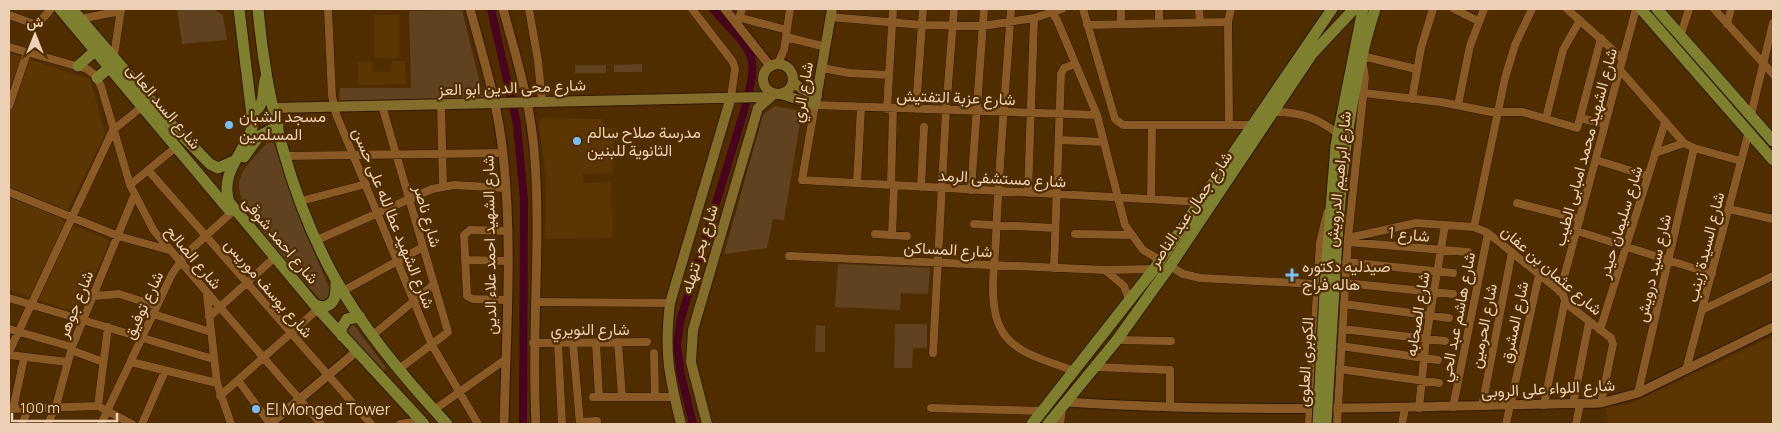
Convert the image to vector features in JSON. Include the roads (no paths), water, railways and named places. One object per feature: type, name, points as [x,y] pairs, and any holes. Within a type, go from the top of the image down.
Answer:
[{"type":"main road","name":"شارع السد العالى","points":[[60,9],[96,50],[112,61],[167,127],[176,147],[232,213],[244,221]]},
{"type":"main road","name":"شارع السد العالى","points":[[72,9],[112,61],[143,106],[214,167],[223,167],[234,161]]},
{"type":"main road","name":"شارع احمد شوقى","points":[[240,9],[253,112],[252,130],[234,161],[227,182],[229,202],[316,307],[422,423]]},
{"type":"main road","name":"شارع احمد شوقى","points":[[258,9],[267,74],[285,156],[317,240],[336,280],[360,317],[399,369],[447,424]]},
{"type":"main road","name":"شارع جمال عبد الناصر","points":[[1048,424],[1117,340],[1201,202],[1332,9]]},
{"type":"main road","name":"شارع جمال عبد الناصر","points":[[1032,424],[1161,265],[1275,112],[1312,54],[1354,9]]},
{"type":"main road","name":"شارع ابراهيم الدرويش","points":[[1331,273],[1330,206],[1338,134],[1363,9]]},
{"type":"main road","name":"شارع ابراهيم الدرويش","points":[[1331,273],[1341,186],[1362,56],[1375,9]]},
{"type":"main road","points":[[1641,9],[1773,160]]},
{"type":"main road","points":[[1657,9],[1681,34],[1773,141]]},
{"type":"main road","name":"شارع الري","points":[[816,101],[826,47],[830,11]]},
{"type":"main road","points":[[78,66],[96,50]]},
{"type":"main road","points":[[97,78],[112,61]]},
{"type":"main road","points":[[740,97],[759,90],[767,70],[774,66],[789,70],[793,82],[816,101]]},
{"type":"main road","points":[[253,112],[263,102],[263,87],[267,74]]},
{"type":"main road","points":[[764,79],[767,89],[778,94],[816,101]]},
{"type":"main road","points":[[740,97],[758,108],[767,98],[789,90],[793,82]]},
{"type":"main road","name":"شارع محى الدين ابو العز","points":[[274,108],[740,97],[778,94]]},
{"type":"main road","name":"شارع بحر تنهله","points":[[681,424],[674,397],[666,349],[670,303],[740,97]]},
{"type":"main road","name":"شارع بحر تنهله","points":[[707,424],[692,370],[691,342],[701,296],[758,108]]},
{"type":"main road","points":[[244,221],[232,193],[233,178],[246,154],[259,136],[269,128],[278,126]]},
{"type":"main road","name":"الكوبرى العلوى","points":[[1318,424],[1331,273]]},
{"type":"main road","name":"الكوبرى العلوى","points":[[1326,424],[1331,273]]},
{"type":"main road","points":[[316,307],[324,307],[333,302],[336,295],[336,280]]},
{"type":"main road","points":[[342,336],[341,329],[347,319],[360,317]]},
{"type":"street","points":[[9,15],[37,25],[51,9]]},
{"type":"street","name":"شارع الشهيد عطا لله على حسن","points":[[328,9],[334,107],[432,345],[478,424]]},
{"type":"street","name":"شارع الشهيد احمد علاء الدين","points":[[470,9],[500,103],[507,231],[504,424]]},
{"type":"street","points":[[503,9],[535,160],[537,214],[533,343],[536,424]]},
{"type":"street","points":[[529,9],[542,101]]},
{"type":"street","points":[[692,9],[729,54],[735,69],[740,97]]},
{"type":"street","points":[[725,9],[739,21],[774,66],[784,52],[790,9]]},
{"type":"street","points":[[739,21],[742,9]]},
{"type":"street","points":[[892,235],[889,75],[893,9]]},
{"type":"street","points":[[916,110],[923,9]]},
{"type":"street","points":[[933,353],[946,110],[954,9]]},
{"type":"street","points":[[971,190],[975,111],[984,9]]},
{"type":"street","points":[[1011,9],[996,225],[996,316],[1008,339],[1022,350],[1074,370]]},
{"type":"street","points":[[830,11],[892,22],[922,25],[983,26],[1034,18],[1051,10],[1062,9]]},
{"type":"street","points":[[1083,9],[1115,119],[1122,125],[1252,125]]},
{"type":"street","points":[[1121,9],[1122,24]]},
{"type":"street","points":[[1158,9],[1159,23]]},
{"type":"street","points":[[1199,9],[1200,22]]},
{"type":"street","points":[[1229,125],[1228,22],[1231,9]]},
{"type":"street","points":[[1412,99],[1416,69],[1433,9]]},
{"type":"street","points":[[1454,9],[1478,21]]},
{"type":"street","points":[[1458,105],[1470,46],[1484,9]]},
{"type":"street","points":[[1474,227],[1505,78],[1515,45],[1532,9]]},
{"type":"street","points":[[1567,9],[1623,60]]},
{"type":"street","name":"شارع الشهيد محمد امبابى الطيب","points":[[1560,292],[1636,9]]},
{"type":"street","points":[[1681,34],[1689,9]]},
{"type":"street","points":[[1714,9],[1773,74]]},
{"type":"street","points":[[1728,24],[1731,9]]},
{"type":"street","points":[[80,18],[121,10],[112,61]]},
{"type":"street","points":[[1051,10],[1097,116],[1123,217],[1131,235],[1143,250],[1161,265],[1183,274],[1200,278],[1317,284]]},
{"type":"street","points":[[1028,193],[1034,18]]},
{"type":"street","points":[[1546,118],[1563,50],[1580,20]]},
{"type":"street","points":[[739,21],[786,33],[826,47]]},
{"type":"street","points":[[1087,25],[1228,22]]},
{"type":"street","points":[[1751,114],[1773,23]]},
{"type":"street","points":[[1364,93],[1499,112],[1523,112],[1576,128],[1601,38]]},
{"type":"street","points":[[9,47],[78,66],[91,72],[97,78]]},
{"type":"street","points":[[9,106],[11,94],[27,53]]},
{"type":"street","points":[[1362,56],[1416,69]]},
{"type":"street","name":"شارع ابراهيم الدرويش","points":[[1336,424],[1346,262],[1364,93],[1365,78],[1362,56]]},
{"type":"street","points":[[1054,268],[1062,71],[1075,64]]},
{"type":"street","points":[[822,68],[849,73],[889,75]]},
{"type":"street","points":[[1620,70],[1684,142],[1694,148],[1741,161]]},
{"type":"street","name":"شارع الصالح","points":[[97,78],[134,196],[154,231],[207,295],[322,424]]},
{"type":"street","name":"شارع عزبة التفتيش","points":[[816,101],[861,108],[1097,116]]},
{"type":"street","name":"شارع الري","points":[[802,180],[816,101]]},
{"type":"street","points":[[441,104],[443,186]]},
{"type":"street","points":[[68,362],[24,358],[9,354],[112,130],[143,106]]},
{"type":"street","name":"شارع ناصر","points":[[382,106],[448,333],[432,345]]},
{"type":"street","points":[[857,183],[861,108]]},
{"type":"street","points":[[1275,112],[1292,112],[1309,116],[1338,134]]},
{"type":"street","points":[[1580,118],[1605,124]]},
{"type":"street","name":"شارع سليمان حيدر","points":[[1600,330],[1665,122]]},
{"type":"street","points":[[1151,199],[1152,125]]},
{"type":"street","points":[[921,187],[924,127]]},
{"type":"street","name":"شارع السيدة زينب","points":[[1686,370],[1704,309],[1749,131]]},
{"type":"street","points":[[1059,140],[1104,142]]},
{"type":"street","points":[[1655,153],[1684,142]]},
{"type":"street","points":[[130,185],[176,147]]},
{"type":"street","name":"شارع سيد درويش","points":[[1638,393],[1694,148]]},
{"type":"street","points":[[285,156],[503,153]]},
{"type":"street","points":[[1596,160],[1648,176]]},
{"type":"street","name":"شارع يوسف موريس","points":[[148,170],[370,424]]},
{"type":"street","name":"شارع مستشفى الرمد","points":[[802,180],[1201,202]]},
{"type":"street","points":[[301,201],[366,184]]},
{"type":"street","points":[[317,240],[443,186],[505,188]]},
{"type":"street","points":[[9,192],[118,236],[169,250]]},
{"type":"street","name":"شارع جوهر","points":[[48,424],[56,406],[72,349],[134,196]]},
{"type":"street","points":[[1517,203],[1580,219]]},
{"type":"street","name":"شارع ابراهيم الدرويش","points":[[1309,424],[1321,237],[1330,206]]},
{"type":"street","points":[[1729,209],[1773,219]]},
{"type":"street","name":"شارع توفيق","points":[[101,424],[179,262],[232,213]]},
{"type":"street","points":[[974,224],[1055,228]]},
{"type":"street","name":"شارع عثمان بن عفان","points":[[1348,240],[1408,224],[1474,227],[1488,233],[1560,292],[1565,300],[1589,322],[1610,337],[1613,344],[1601,403]]},
{"type":"street","name":"شارع الصحابه","points":[[1419,408],[1429,315],[1445,225]]},
{"type":"street","points":[[506,300],[468,298],[464,235],[467,230],[507,231]]},
{"type":"street","points":[[1576,231],[1712,274]]},
{"type":"street","name":"شارع هاشم عبد الحي","points":[[1453,407],[1488,233]]},
{"type":"street","points":[[875,234],[907,236]]},
{"type":"street","points":[[1075,234],[1131,235]]},
{"type":"street","name":"شارع 1","points":[[1348,240],[1468,252]]},
{"type":"street","points":[[343,291],[423,247]]},
{"type":"street","name":"شارع الحرمين","points":[[1482,406],[1512,252]]},
{"type":"street","name":"شارع المساكن","points":[[790,256],[1105,270],[1161,265]]},
{"type":"street","points":[[209,317],[274,258]]},
{"type":"street","points":[[465,260],[507,261]]},
{"type":"street","points":[[1346,262],[1453,273]]},
{"type":"street","points":[[1105,270],[1124,286],[1130,302]]},
{"type":"street","name":"شارع المشرق","points":[[1506,424],[1539,275]]},
{"type":"street","points":[[1704,309],[1773,276]]},
{"type":"street","points":[[1345,283],[1452,294]]},
{"type":"street","points":[[373,334],[433,285]]},
{"type":"street","points":[[94,296],[119,294],[157,306]]},
{"type":"street","points":[[207,295],[217,383],[231,424]]},
{"type":"street","points":[[9,298],[213,359]]},
{"type":"street","points":[[1544,404],[1565,300]]},
{"type":"street","points":[[534,302],[670,303]]},
{"type":"street","points":[[1344,304],[1449,318]]},
{"type":"street","points":[[220,396],[316,307]]},
{"type":"street","points":[[153,314],[211,332]]},
{"type":"street","points":[[1576,424],[1577,404],[1589,322]]},
{"type":"street","name":"شارع اللواء على الروبى","points":[[1065,404],[1337,410],[1601,403],[1638,393],[1773,327]]},
{"type":"street","points":[[98,406],[108,328]]},
{"type":"street","points":[[9,329],[72,349],[104,362]]},
{"type":"street","points":[[1342,329],[1445,341]]},
{"type":"street","points":[[1117,340],[1171,341]]},
{"type":"street","points":[[596,342],[596,397],[674,397]]},
{"type":"street","points":[[618,342],[622,397]]},
{"type":"street","name":"شارع النويري","points":[[533,343],[647,342]]},
{"type":"street","points":[[558,343],[562,424]]},
{"type":"street","points":[[573,343],[580,423],[597,421]]},
{"type":"street","points":[[399,369],[432,345]]},
{"type":"street","points":[[1341,346],[1438,360]]},
{"type":"street","points":[[238,380],[270,424],[357,351]]},
{"type":"street","points":[[654,353],[655,397]]},
{"type":"street","points":[[24,358],[11,409],[98,406],[132,424]]},
{"type":"street","points":[[434,410],[506,359]]},
{"type":"street","points":[[131,362],[217,383]]},
{"type":"street","points":[[1094,367],[1170,370],[1170,407]]},
{"type":"street","points":[[1339,369],[1439,384]]},
{"type":"street","points":[[142,424],[165,370]]},
{"type":"street","points":[[1060,424],[1065,404]]},
{"type":"street","points":[[22,424],[29,408]]},
{"type":"street","points":[[931,408],[1043,411]]},
{"type":"street","points":[[1402,424],[1405,408]]},
{"type":"street","points":[[400,424],[422,423]]},
{"type":"waterway","points":[[491,9],[517,124],[524,200],[523,424]]},
{"type":"waterway","points":[[693,424],[681,375],[677,344],[681,318],[744,111],[752,70],[751,57],[744,44],[713,9]]},
{"type":"place","name":"مسجد الشبان المسلمين","points":[[229,125]]},
{"type":"place","name":"مدرسة صلاح سالم الثانوية للبنين","points":[[577,141]]},
{"type":"place","name":"صيدليه دكتوره هاله فراج","points":[[1292,275]]},
{"type":"place","name":"El Monged Tower","points":[[256,409]]}]
